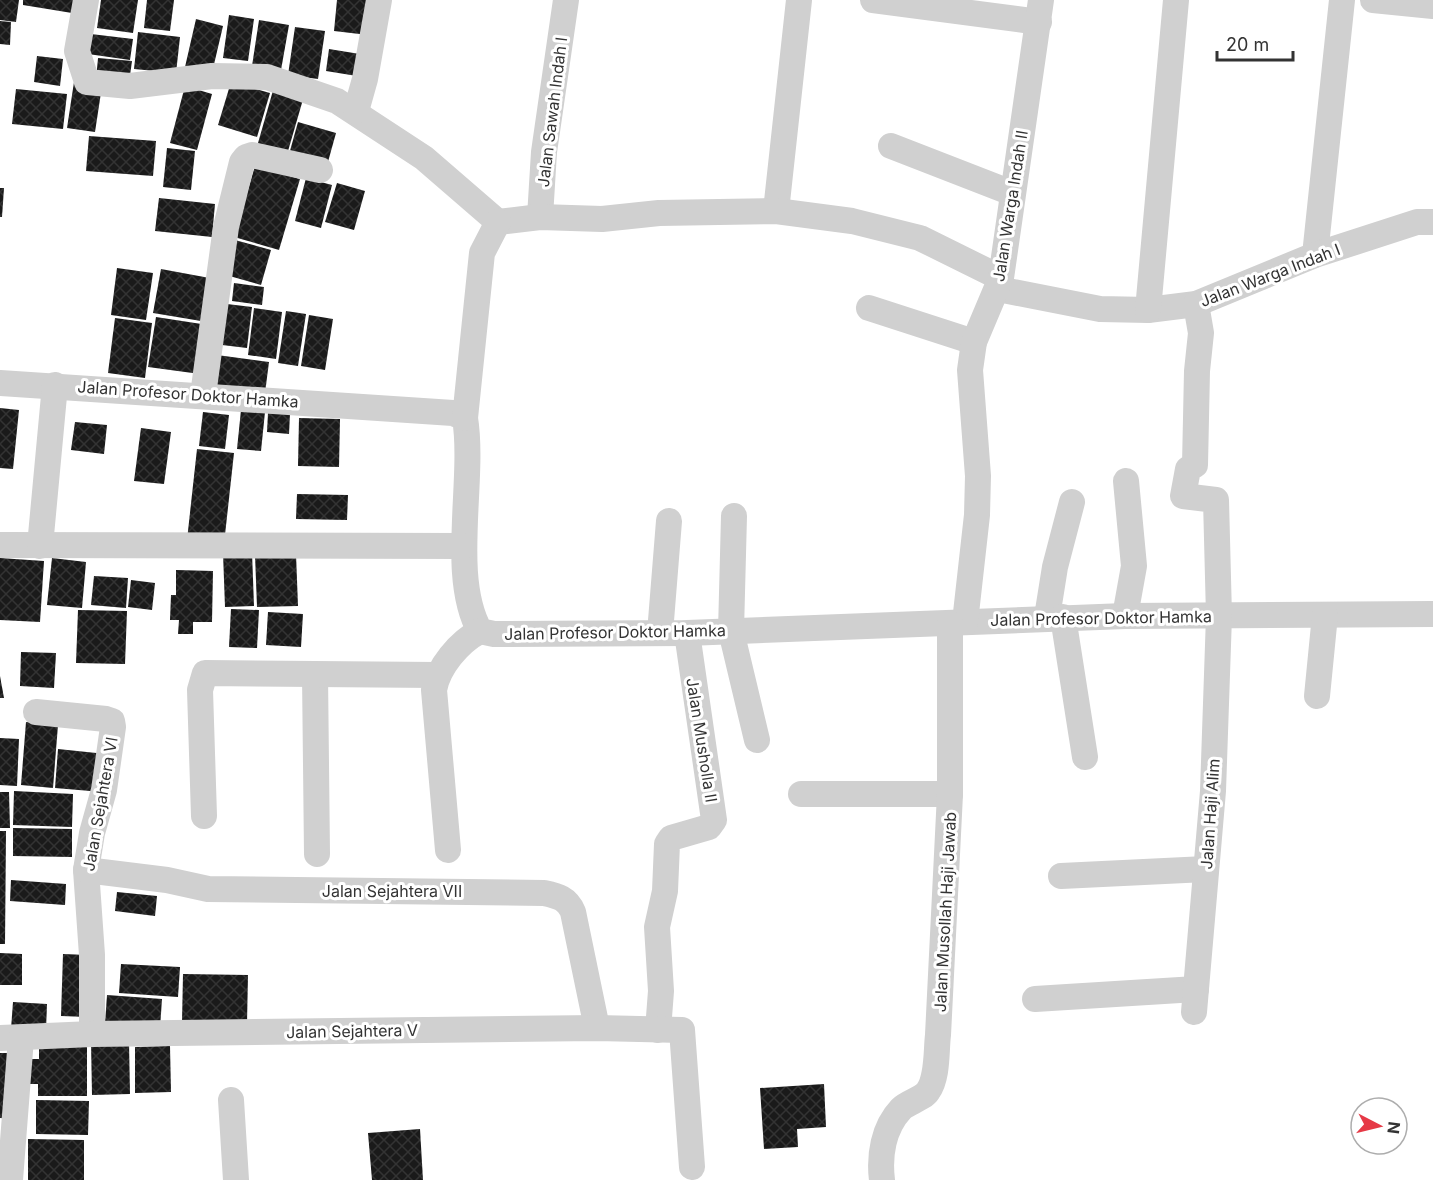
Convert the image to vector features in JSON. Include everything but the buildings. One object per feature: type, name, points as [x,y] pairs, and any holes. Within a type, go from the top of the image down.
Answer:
[{"type":"street","points":[[86,0],[76,51],[87,82],[130,86],[212,76],[267,77],[337,101],[356,111],[424,158],[498,222],[540,217]]},
{"type":"street","points":[[356,111],[365,79],[379,0]]},
{"type":"street","name":"Jalan Sawah Indah I","points":[[540,217],[544,152],[566,0]]},
{"type":"street","points":[[776,211],[795,25],[800,0]]},
{"type":"street","points":[[873,0],[1040,11]]},
{"type":"street","points":[[1148,310],[1176,0]]},
{"type":"street","points":[[1315,255],[1342,0]]},
{"type":"street","points":[[1373,0],[1433,6]]},
{"type":"street","name":"Jalan Warga Indah II","points":[[958,623],[978,485],[970,370],[974,342],[999,283],[1040,11]]},
{"type":"street","points":[[891,146],[1012,193]]},
{"type":"street","points":[[203,395],[226,227],[242,162],[246,157],[252,155],[320,170]]},
{"type":"street","name":"Jalan Warga Indah I","points":[[540,217],[602,219],[659,213],[776,211],[852,221],[920,238],[999,283],[1100,309],[1148,310],[1196,304],[1315,255],[1417,222],[1433,222]]},
{"type":"street","points":[[465,418],[482,253],[498,222]]},
{"type":"street","name":"Jalan Haji Alim","points":[[1035,999],[1195,1001],[1213,791],[1219,616],[1216,500],[1183,496],[1188,469],[1195,465],[1197,371],[1201,333],[1196,304]]},
{"type":"street","points":[[869,308],[974,342]]},
{"type":"street","name":"Jalan Profesor Doktor Hamka","points":[[0,383],[453,413],[465,418],[468,437],[464,546],[471,611],[480,631],[494,634],[687,633],[1055,617],[1433,614]]},
{"type":"street","points":[[40,546],[55,385]]},
{"type":"street","points":[[1125,616],[1134,566],[1126,481]]},
{"type":"street","points":[[1072,502],[1055,567],[1055,617],[1085,757]]},
{"type":"street","points":[[734,516],[731,631],[757,740]]},
{"type":"street","points":[[660,633],[669,521]]},
{"type":"street","points":[[0,545],[464,546]]},
{"type":"street","points":[[1317,696],[1325,615]]},
{"type":"street","name":"Jalan Musollah Haji Jawab","points":[[882,1180],[880,1163],[884,1140],[893,1121],[901,1109],[928,1092],[933,1075],[938,1035],[958,623]]},
{"type":"street","points":[[448,850],[434,690],[437,675],[467,638],[480,631]]},
{"type":"street","name":"Jalan Musholla II","points":[[670,1030],[661,991],[657,927],[665,891],[667,844],[671,838],[709,827],[714,820],[687,633]]},
{"type":"street","points":[[204,816],[200,690],[205,673],[437,675]]},
{"type":"street","points":[[315,674],[317,854]]},
{"type":"street","name":"Jalan Sejahtera VI","points":[[36,712],[112,721],[104,790],[92,833],[86,870],[92,955],[92,1034]]},
{"type":"street","points":[[801,794],[950,794]]},
{"type":"street","points":[[1060,876],[1206,869]]},
{"type":"street","name":"Jalan Sejahtera VII","points":[[86,870],[167,880],[208,889],[544,893],[560,896],[569,903],[573,912],[597,1028]]},
{"type":"street","name":"Jalan Sejahtera V","points":[[11,1038],[92,1034],[597,1028],[670,1030]]},
{"type":"street","points":[[670,1030],[692,1167]]},
{"type":"street","points":[[10,1180],[11,1038]]},
{"type":"street","points":[[231,1100],[236,1180]]}]
